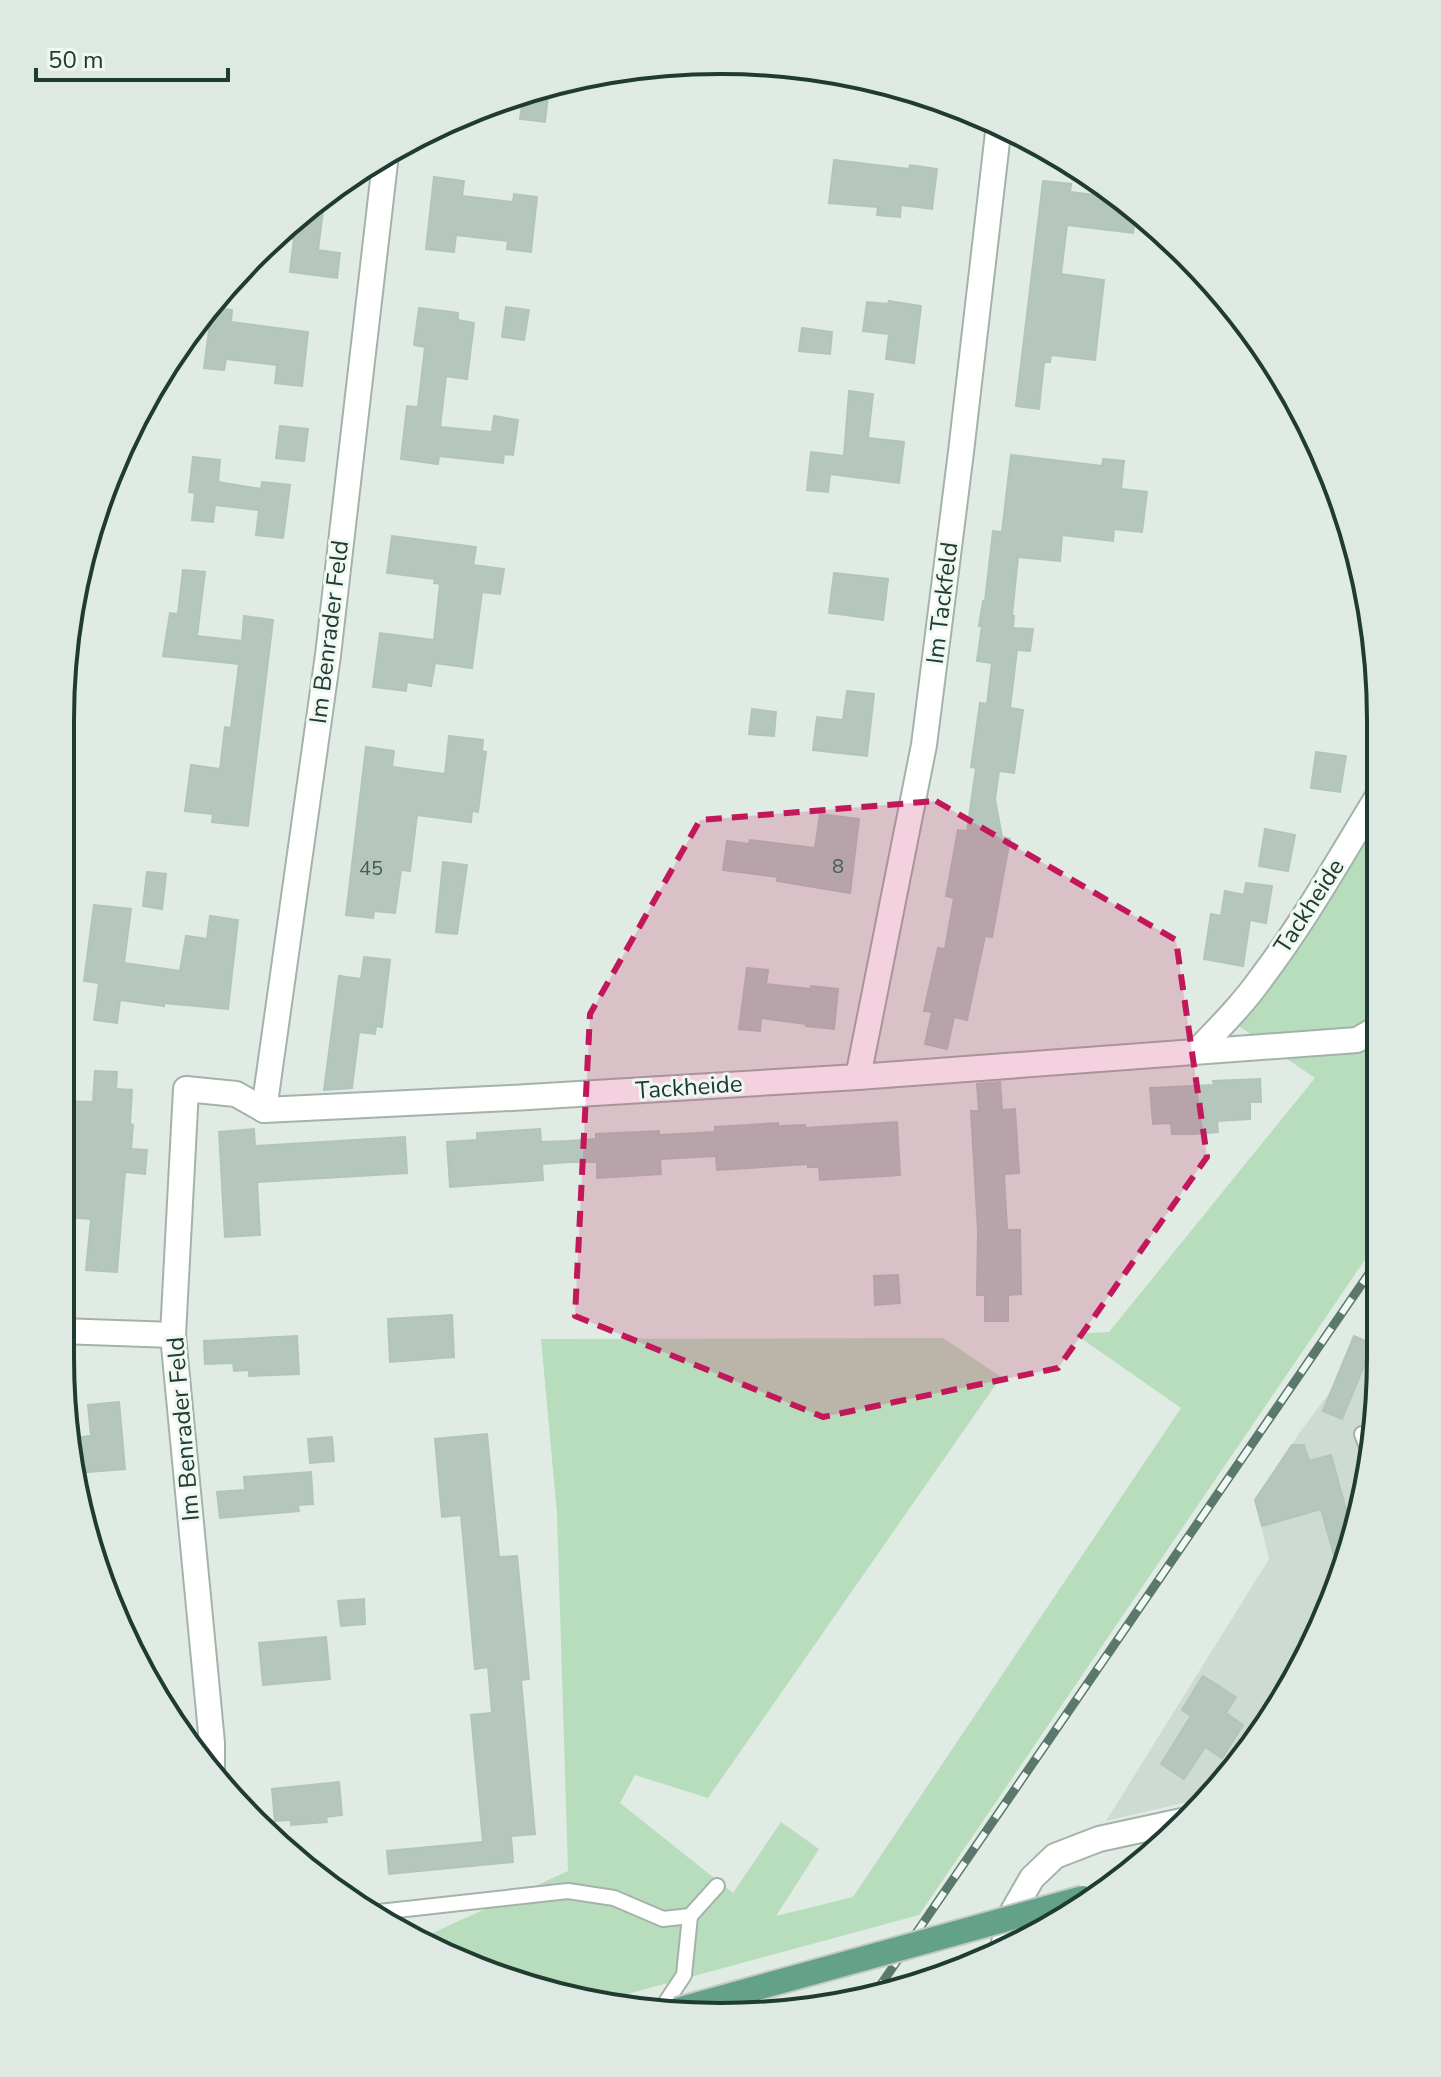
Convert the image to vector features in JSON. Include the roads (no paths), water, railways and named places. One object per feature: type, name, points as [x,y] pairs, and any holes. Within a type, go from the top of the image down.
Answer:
[{"type":"main road","points":[[704,2003],[1066,1903]]},
{"type":"street","name":"Im Tackfeld","points":[[858,1077],[924,745],[997,137]]},
{"type":"street","name":"Im Benrader Feld","points":[[264,1110],[328,655],[384,169]]},
{"type":"street","name":"Tackheide","points":[[1197,1051],[1240,1006],[1263,976],[1367,813]]},
{"type":"street","name":"Tackheide","points":[[186,1089],[236,1094],[264,1110],[858,1077],[1357,1040],[1367,1034]]},
{"type":"street","name":"Im Benrader Feld","points":[[186,1089],[173,1335],[212,1755]]},
{"type":"street","points":[[74,1331],[173,1335]]},
{"type":"street","points":[[1006,1936],[1013,1911],[1032,1878],[1055,1856],[1099,1839],[1167,1824]]},
{"type":"lane","points":[[667,2001],[684,1975],[690,1916],[717,1886]]},
{"type":"lane","points":[[389,1911],[568,1891],[614,1898],[663,1919],[690,1916]]},
{"type":"railway","points":[[882,1982],[1367,1276]]}]
